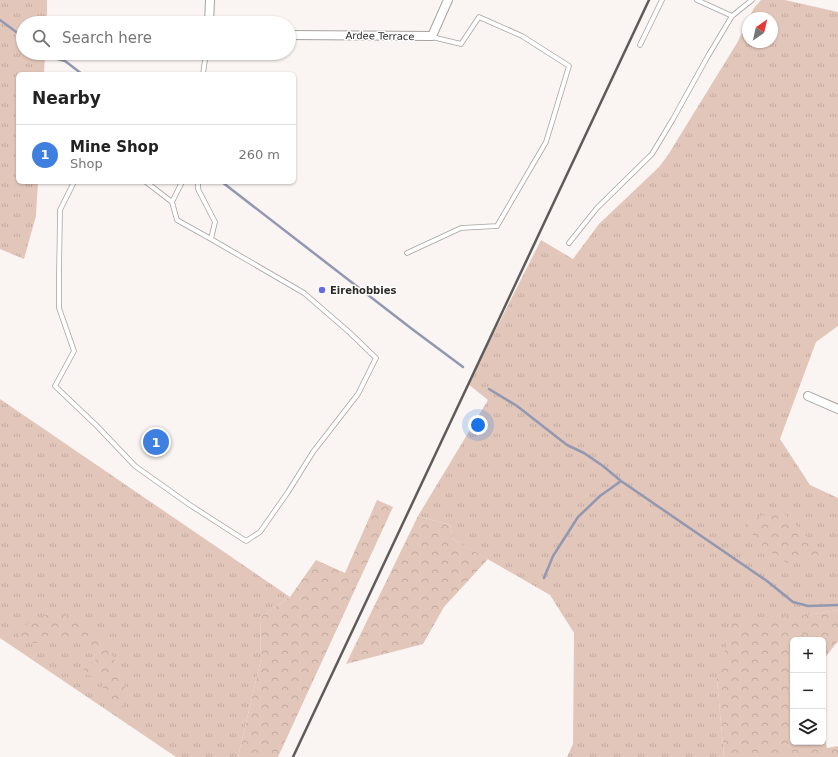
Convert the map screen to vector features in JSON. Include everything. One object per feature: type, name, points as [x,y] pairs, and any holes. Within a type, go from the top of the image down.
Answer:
[{"type":"street","points":[[209,16],[210,0]]},
{"type":"street","points":[[432,36],[448,0]]},
{"type":"street","name":"Ardee Terrace","points":[[296,35],[432,36]]},
{"type":"street","points":[[808,396],[838,408]]},
{"type":"lane","points":[[640,45],[662,0]]},
{"type":"lane","points":[[697,0],[732,16]]},
{"type":"lane","points":[[569,244],[597,208],[652,154],[732,16],[752,0]]},
{"type":"lane","points":[[407,253],[461,228],[497,226],[546,142],[569,66],[522,36],[479,16],[460,44],[432,36]]},
{"type":"lane","points":[[203,72],[205,60]]},
{"type":"lane","points":[[73,184],[60,210],[58,276],[59,308],[74,351],[55,386],[97,426],[135,466],[190,505],[246,541],[260,532],[288,492],[313,452],[358,394],[376,358],[349,332],[304,293],[177,220],[172,202],[149,184]]},
{"type":"lane","points":[[172,202],[181,184]]},
{"type":"lane","points":[[198,184],[198,189],[215,222],[212,239]]},
{"type":"green space","points":[[0,0],[47,0],[47,16],[16,16],[16,60],[45,60],[44,72],[16,72],[16,184],[38,184],[36,216],[24,259],[0,249]]},
{"type":"green space","points":[[761,0],[785,0],[838,12],[838,326],[816,342],[780,439],[810,485],[838,498],[838,610],[808,615],[717,679],[724,757],[567,757],[573,744],[574,633],[550,595],[453,539],[450,525],[418,516],[488,400],[468,384],[541,240],[573,259],[599,224],[659,167],[668,155],[742,33],[742,48],[778,48],[778,12],[752,12]]},
{"type":"green space","points":[[0,399],[290,597],[260,617],[261,659],[238,757],[176,757],[0,638]]},
{"type":"green space","points":[[377,500],[393,507],[278,757],[238,757],[261,659],[260,617],[290,597],[316,560],[345,573]]},
{"type":"green space","points":[[780,509],[824,554],[787,563],[759,544],[745,522]]},
{"type":"green space","points":[[418,516],[450,525],[453,539],[488,559],[444,607],[423,644],[346,664]]},
{"type":"green space","points":[[838,610],[838,641],[826,657],[826,637],[790,637],[790,745],[826,745],[826,743],[827,748],[838,746],[838,757],[724,757],[717,679],[733,620],[808,615]]},
{"type":"green space","points":[[50,613],[78,618],[104,640],[125,681],[123,706],[105,700],[102,679],[84,674],[84,667],[96,660],[80,638],[34,643],[20,641],[18,629]]},
{"type":"waterway","points":[[0,20],[16,32]]},
{"type":"waterway","points":[[62,60],[79,72]]},
{"type":"waterway","points":[[225,184],[463,367]]},
{"type":"waterway","points":[[489,389],[517,406],[567,445],[584,453],[603,466],[621,481],[767,581],[793,602],[808,606],[838,605]]},
{"type":"waterway","points":[[544,578],[553,556],[578,517],[600,496],[621,481]]},
{"type":"railway","points":[[293,757],[649,0]]},
{"type":"place","name":"Eirehobbies","points":[[322,290]]},
{"type":"place","name":"Mine Shop","points":[[156,442]]}]
